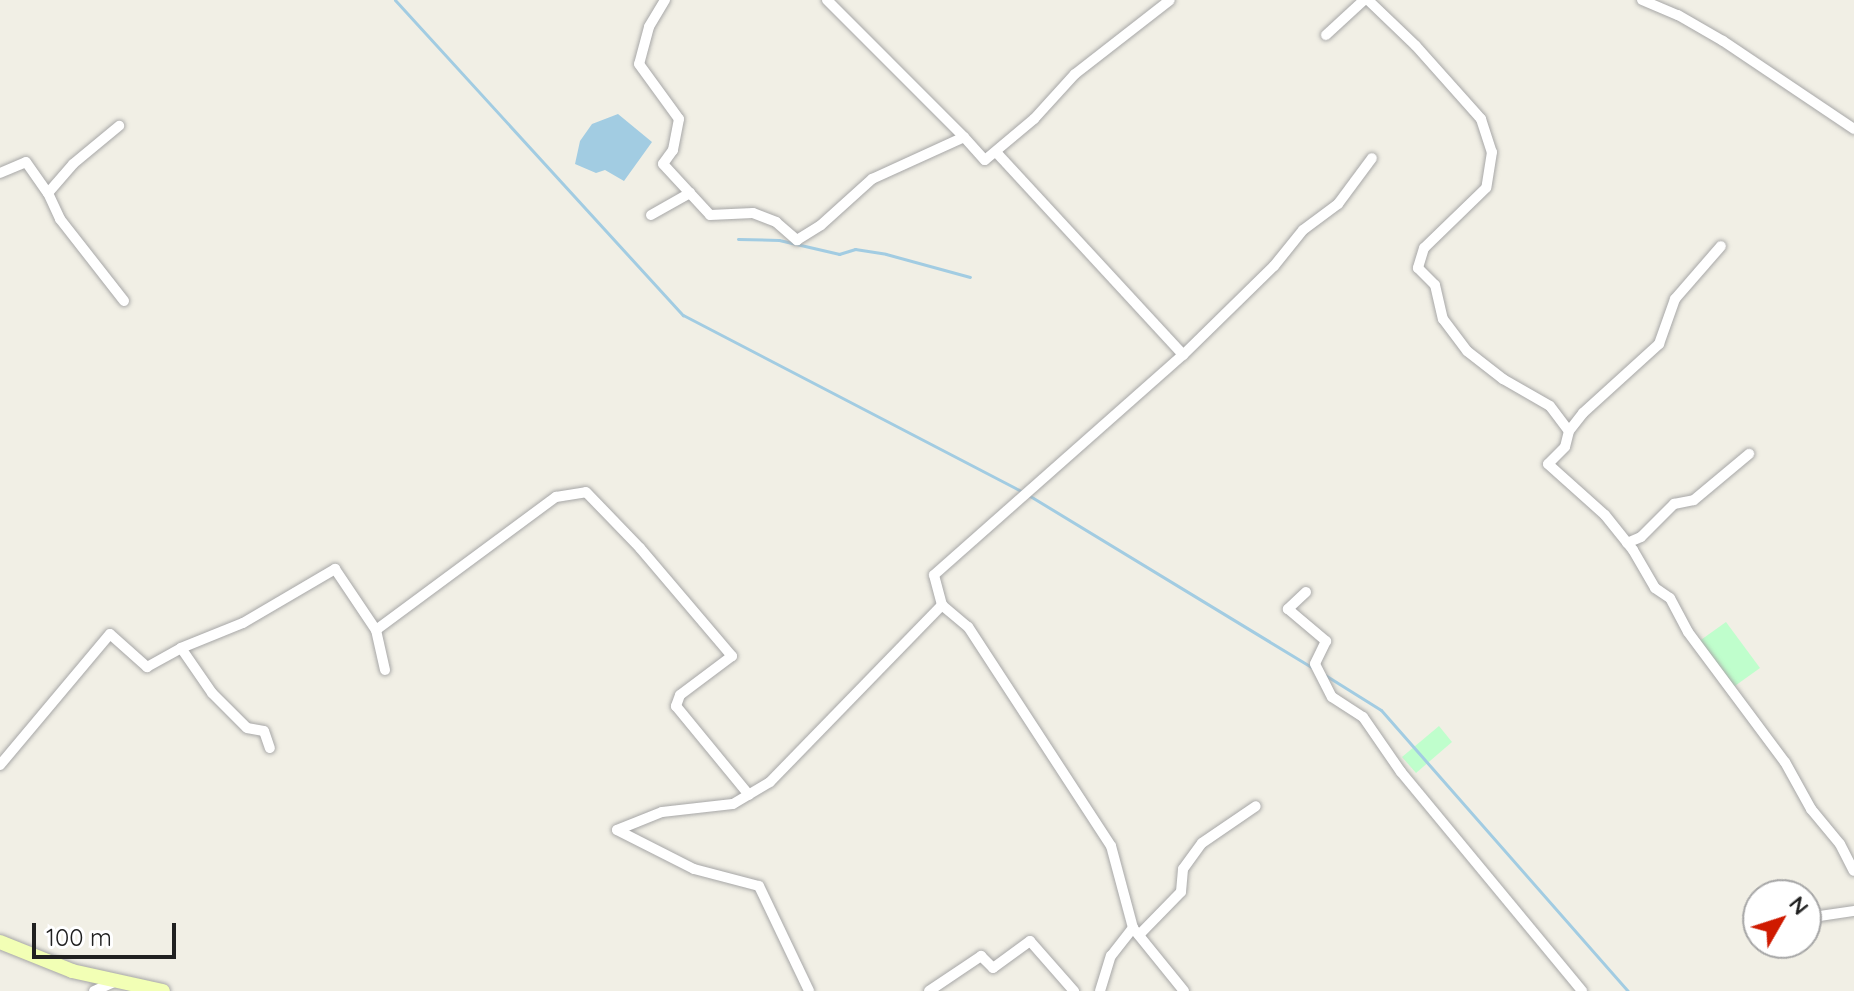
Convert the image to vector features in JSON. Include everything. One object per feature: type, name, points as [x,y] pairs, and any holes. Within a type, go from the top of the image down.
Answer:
[{"type":"main road","points":[[0,942],[72,971],[163,991]]},
{"type":"street","points":[[665,0],[649,27],[639,64],[679,119],[673,150],[663,164],[710,215],[753,213],[776,222],[797,240],[821,225],[872,179],[964,137]]},
{"type":"street","points":[[827,0],[985,160],[1034,119],[1075,74],[1170,0]]},
{"type":"street","points":[[1326,35],[1366,0],[1416,46],[1481,119],[1492,152],[1486,188],[1424,248],[1418,268],[1435,285],[1443,319],[1467,351],[1503,379],[1550,406],[1569,431]]},
{"type":"street","points":[[1642,0],[1678,15],[1723,41],[1854,129]]},
{"type":"street","points":[[48,193],[73,164],[119,126]]},
{"type":"street","points":[[996,152],[1183,355]]},
{"type":"street","points":[[1184,991],[1136,931],[1111,846],[968,627],[942,605],[934,575],[1124,411],[1183,355],[1274,266],[1303,230],[1338,204],[1372,158]]},
{"type":"street","points":[[0,173],[26,162],[48,193],[60,219],[124,301]]},
{"type":"street","points":[[651,215],[690,193]]},
{"type":"street","points":[[1721,246],[1675,299],[1659,344],[1583,413],[1569,431],[1565,447],[1548,464],[1605,515],[1655,588],[1670,598],[1688,632],[1785,762],[1811,809],[1840,844],[1854,871]]},
{"type":"street","points":[[1627,543],[1641,537],[1674,504],[1694,500],[1749,454]]},
{"type":"street","points":[[376,630],[556,497],[586,492],[640,548],[732,656],[680,695],[676,706],[749,795]]},
{"type":"street","points":[[0,765],[110,634],[147,667],[181,648],[243,623],[335,569],[376,630],[385,670]]},
{"type":"street","points":[[1306,592],[1288,609],[1326,641],[1315,664],[1332,697],[1363,717],[1401,772],[1582,991]]},
{"type":"street","points":[[809,991],[759,886],[694,869],[617,830],[662,812],[733,804],[770,782],[942,605]]},
{"type":"street","points":[[181,648],[212,693],[247,728],[264,731],[270,748]]},
{"type":"street","points":[[1100,991],[1111,956],[1181,892],[1183,869],[1202,843],[1256,806]]},
{"type":"street","points":[[1822,916],[1854,911]]},
{"type":"street","points":[[929,991],[981,956],[993,968],[1030,941],[1074,991]]},
{"type":"street","points":[[94,991],[116,981]]},
{"type":"green space","points":[[1726,622],[1760,668],[1732,688],[1698,642]]},
{"type":"green space","points":[[1439,726],[1452,742],[1416,773],[1402,757]]},
{"type":"water","points":[[618,114],[652,142],[624,181],[605,170],[596,173],[575,164],[580,141],[592,124]]},
{"type":"waterway","points":[[395,0],[683,315],[1025,493],[1311,667]]},
{"type":"waterway","points":[[738,239],[779,240],[839,254],[855,249],[886,254],[970,277]]},
{"type":"waterway","points":[[1325,675],[1381,710],[1628,991]]}]
